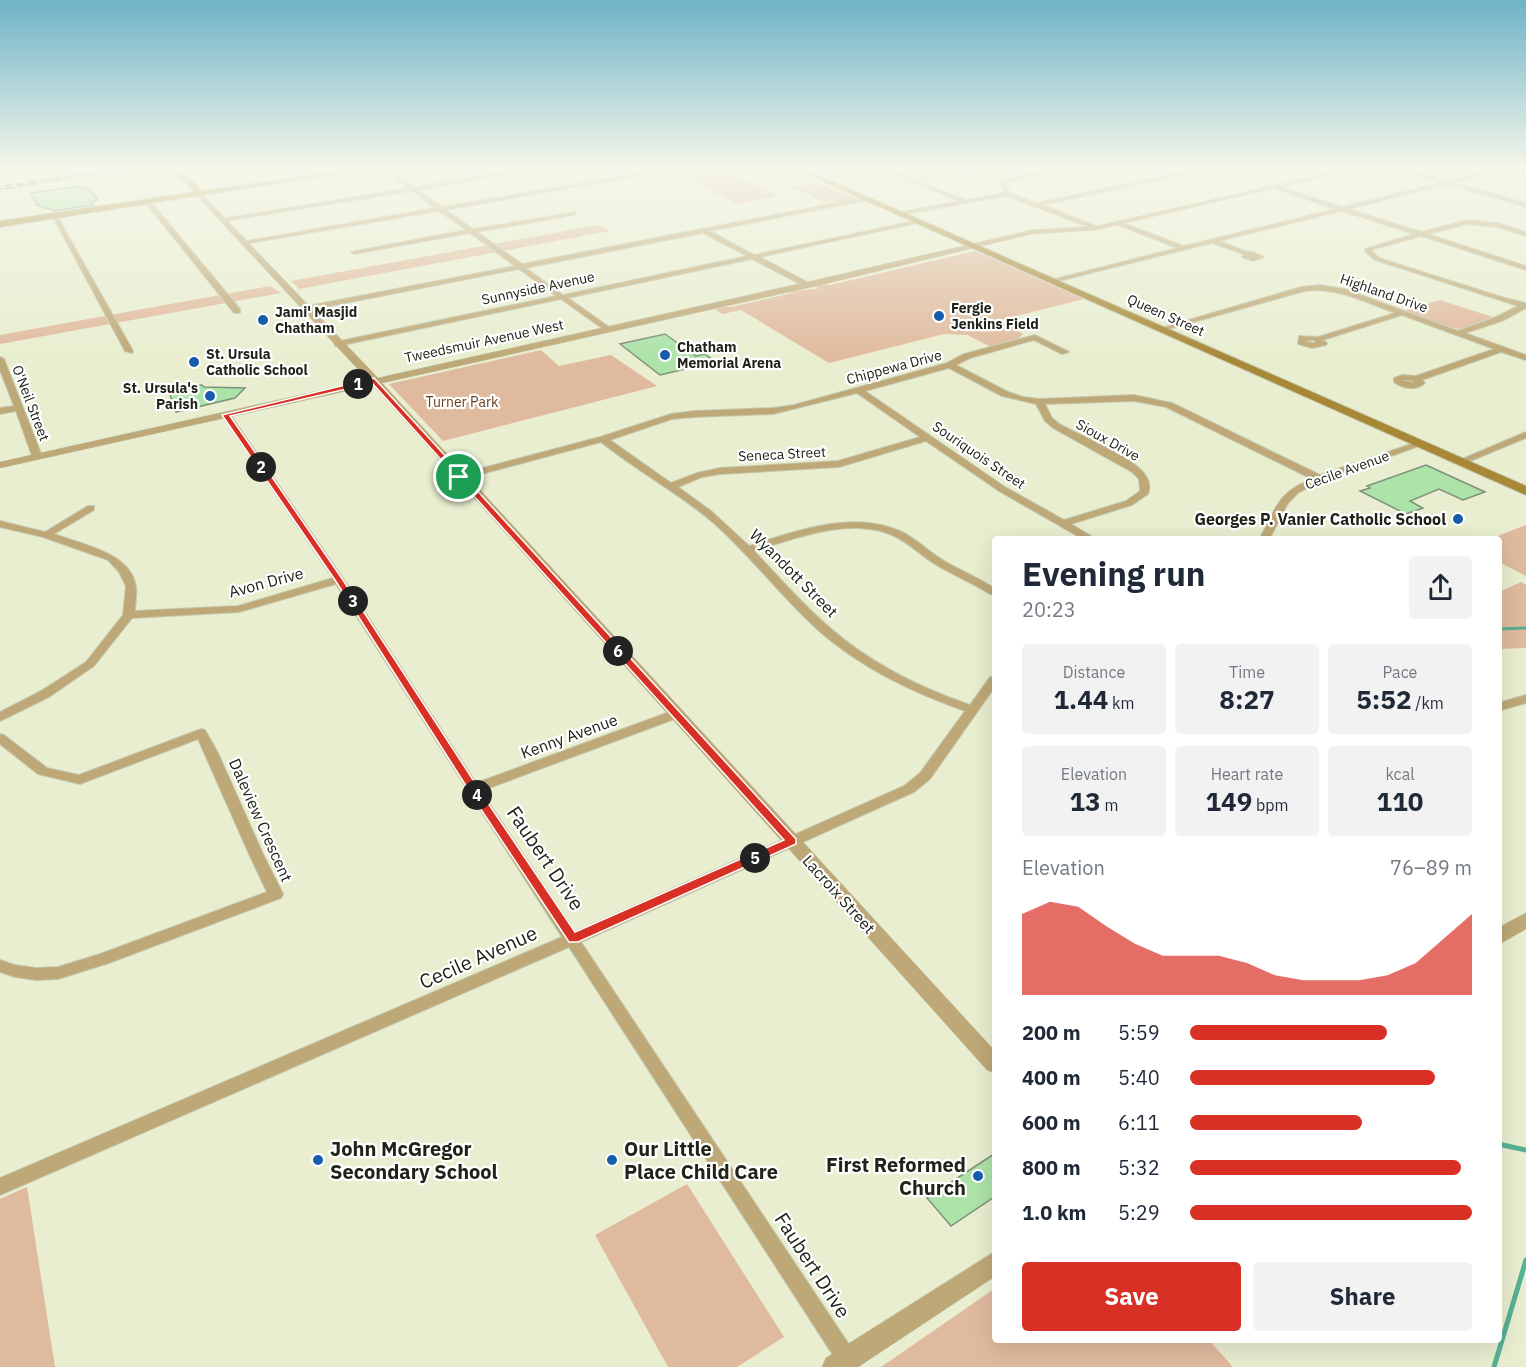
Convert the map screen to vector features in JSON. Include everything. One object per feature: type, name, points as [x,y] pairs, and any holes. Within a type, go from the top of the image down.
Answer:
[{"type":"main road","name":"Queen Street","points":[[939,231],[1526,491]]},
{"type":"street","points":[[62,231],[129,351]]},
{"type":"street","points":[[172,231],[237,311]]},
{"type":"street","name":"Lacroix Street","points":[[235,231],[304,309],[374,380],[459,477],[992,1062]]},
{"type":"street","points":[[244,242],[309,231]]},
{"type":"street","points":[[354,252],[471,231],[606,329]]},
{"type":"street","points":[[304,309],[700,231]]},
{"type":"street","points":[[705,231],[806,285]]},
{"type":"street","name":"Sunnyside Avenue","points":[[338,344],[877,231]]},
{"type":"street","name":"Tweedsmuir Avenue West","points":[[0,465],[806,285],[1032,232],[1051,231]]},
{"type":"street","points":[[1138,231],[1183,248]]},
{"type":"street","points":[[1052,281],[1253,231]]},
{"type":"street","points":[[1411,231],[1526,268]]},
{"type":"street","points":[[1433,231],[1372,247],[1368,249],[1368,253],[1502,300],[1525,305]]},
{"type":"street","points":[[1212,241],[1246,253]]},
{"type":"street","name":"Highland Drive","points":[[1162,329],[1316,287],[1339,290],[1526,358]]},
{"type":"street","points":[[1458,333],[1499,320],[1525,305]]},
{"type":"street","points":[[1318,339],[1402,313]]},
{"type":"street","points":[[950,365],[967,356],[1035,337],[1065,352]]},
{"type":"street","points":[[1416,379],[1501,349]]},
{"type":"street","name":"O'Neil Street","points":[[0,359],[37,456]]},
{"type":"street","name":"Chippewa Drive","points":[[459,477],[603,439],[671,417],[784,409],[950,365],[1005,394],[1039,402],[1123,398],[1161,403],[1176,408],[1320,479]]},
{"type":"street","name":"Souriquois Street","points":[[858,390],[1002,489],[1083,536]]},
{"type":"street","name":"Sioux Drive","points":[[1039,402],[1048,419],[1056,426],[1128,464],[1138,471],[1146,484],[1145,492],[1136,501],[1062,524]]},
{"type":"street","points":[[0,411],[18,408]]},
{"type":"street","name":"Faubert Drive","points":[[226,415],[339,580],[473,789],[573,939],[841,1363]]},
{"type":"street","points":[[1460,462],[1526,435]]},
{"type":"street","name":"Seneca Street","points":[[671,486],[720,471],[839,464],[928,437]]},
{"type":"street","name":"Wyandott Street","points":[[603,439],[707,513],[749,549],[806,611],[863,660],[908,686],[973,710]]},
{"type":"street","name":"Cecile Avenue","points":[[1267,536],[1289,495],[1320,479],[1420,444]]},
{"type":"street","points":[[46,535],[91,508]]},
{"type":"street","points":[[0,524],[46,535],[112,558],[124,571],[131,586],[129,615],[90,664],[45,694],[0,717]]},
{"type":"street","points":[[749,549],[805,532],[856,526],[877,527],[900,534],[939,563],[992,591]]},
{"type":"street","name":"Avon Drive","points":[[129,615],[239,609],[339,580]]},
{"type":"street","name":"Cecile Avenue","points":[[0,1187],[573,939],[890,798],[918,783],[992,683]]},
{"type":"street","points":[[1502,706],[1526,699]]},
{"type":"street","name":"Kenny Avenue","points":[[473,789],[676,714]]},
{"type":"street","name":"Daleview Crescent","points":[[0,738],[43,771],[80,780],[201,733],[261,867],[276,894],[104,959],[58,973],[26,972],[0,966]]},
{"type":"street","points":[[1502,935],[1526,920]]},
{"type":"street","points":[[841,1363],[992,1265]]},
{"type":"green space","points":[[566,231],[609,231],[299,289],[291,281]]},
{"type":"green space","points":[[975,251],[1084,299],[1000,320],[1023,334],[1017,340],[991,347],[967,335],[944,334],[829,363],[741,310],[722,314],[716,310],[719,307],[732,307],[792,293],[790,291],[817,289],[817,285],[830,285]]},
{"type":"green space","points":[[270,286],[281,293],[0,344],[0,335]]},
{"type":"green space","points":[[1440,300],[1493,317],[1461,329],[1403,311]]},
{"type":"green space","name":"Turner Park","points":[[541,350],[559,366],[611,355],[657,386],[443,441],[389,384]]},
{"type":"green space","points":[[1526,525],[1526,576],[1502,564],[1502,536],[1497,536]]},
{"type":"green space","points":[[1521,582],[1526,585],[1526,648],[1502,649],[1502,591]]},
{"type":"green space","points":[[687,1184],[784,1337],[737,1367],[668,1367],[595,1235]]},
{"type":"green space","points":[[27,1187],[55,1367],[0,1367],[0,1199]]},
{"type":"green space","points":[[992,1290],[992,1343],[1212,1343],[1233,1367],[881,1367]]},
{"type":"building","name":"Chatham Memorial Arena","points":[[665,334],[696,356],[705,354],[716,362],[660,375],[620,344]]},
{"type":"building","name":"St. Ursula's Parish","points":[[191,384],[204,387],[245,388],[235,398],[176,412],[168,389]]},
{"type":"building","points":[[1426,465],[1485,492],[1463,500],[1439,489],[1410,501],[1423,508],[1406,514],[1360,491],[1370,488],[1367,486]]},
{"type":"building","name":"First Reformed Church","points":[[992,1155],[992,1198],[951,1226],[927,1198]]},
{"type":"waterway","points":[[1502,629],[1526,628]]},
{"type":"waterway","points":[[1502,1145],[1526,1150]]},
{"type":"waterway","points":[[1502,1340],[1526,1260]]},
{"type":"waterway","points":[[1494,1367],[1501,1343]]},
{"type":"place","name":"Fergie Jenkins Field","points":[[939,316]]},
{"type":"place","name":"Jami' Masjid Chatham","points":[[263,320]]},
{"type":"place","name":"Chatham Memorial Arena","points":[[665,355]]},
{"type":"place","name":"St. Ursula Catholic School","points":[[194,362]]},
{"type":"place","name":"St. Ursula's Parish","points":[[210,396]]},
{"type":"place","name":"Georges P. Vanier Catholic School","points":[[1458,519]]},
{"type":"place","name":"John McGregor Secondary School","points":[[318,1160]]},
{"type":"place","name":"Our Little Place Child Care","points":[[612,1160]]},
{"type":"place","name":"First Reformed Church","points":[[978,1176]]},
{"type":"route","points":[[374,380],[459,477],[792,842],[573,939],[488,812],[339,580],[226,415],[374,380]]}]
